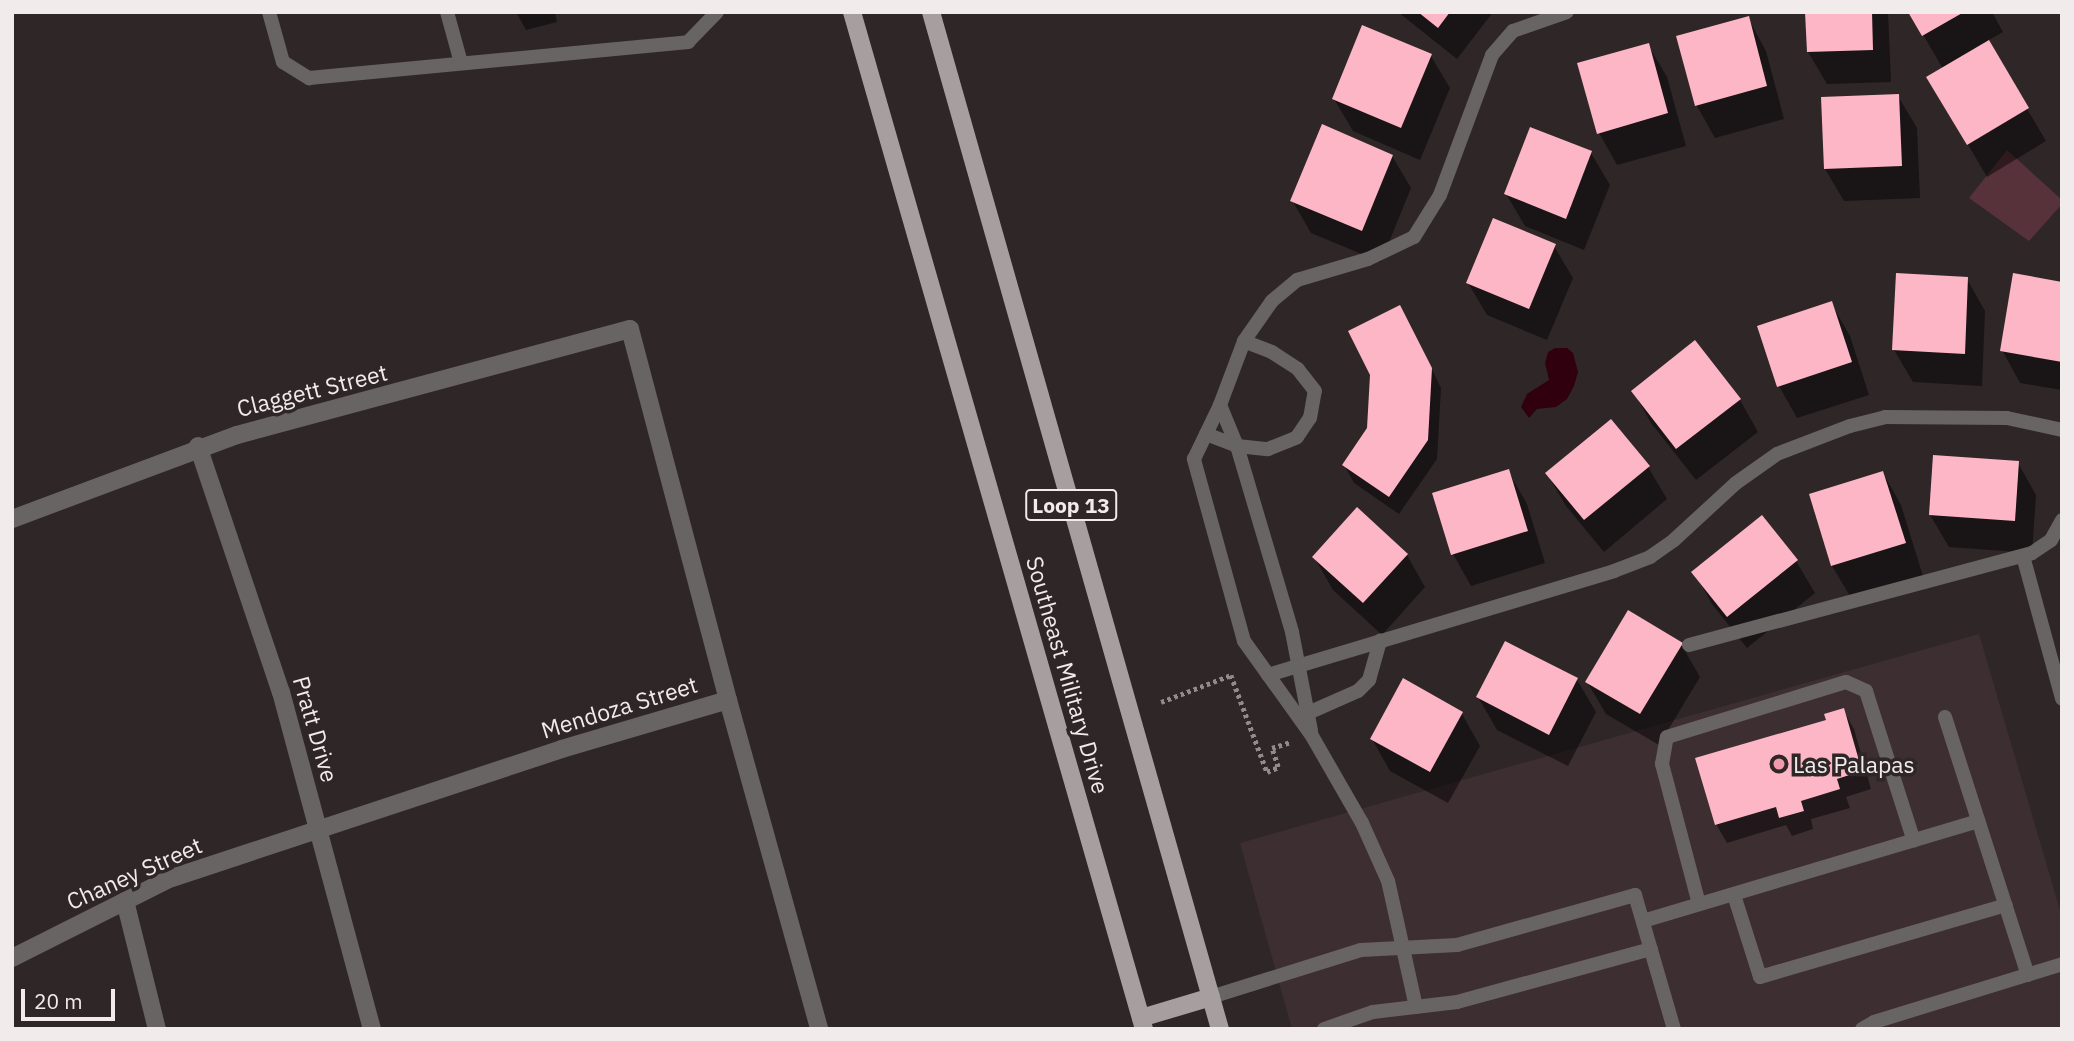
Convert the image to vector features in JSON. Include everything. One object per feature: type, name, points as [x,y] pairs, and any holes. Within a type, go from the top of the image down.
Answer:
[{"type":"main road","name":"Southeast Military Drive","points":[[852,12],[1142,1023]]},
{"type":"main road","name":"Loop 13","points":[[931,12],[1220,1029]]},
{"type":"main road","points":[[1142,1023],[1211,997]]},
{"type":"street","name":"Claggett Street","points":[[12,519],[198,446],[630,329]]},
{"type":"street","name":"Mendoza Street","points":[[319,829],[562,749],[728,700],[630,329]]},
{"type":"street","name":"Pratt Drive","points":[[198,446],[281,692],[372,1029]]},
{"type":"street","points":[[728,700],[819,1029]]},
{"type":"street","name":"Chaney Street","points":[[12,958],[171,878],[319,829]]},
{"type":"street","points":[[125,901],[157,1029]]},
{"type":"lane","points":[[269,12],[283,62],[309,78],[688,42],[717,12]]},
{"type":"lane","points":[[447,12],[461,63]]},
{"type":"lane","points":[[1416,1007],[1388,881],[1362,823],[1303,716],[1244,640],[1194,459],[1220,405],[1244,341],[1272,301],[1297,279],[1377,256],[1414,237],[1440,195],[1492,55],[1513,31],[1567,12]]},
{"type":"lane","points":[[1206,434],[1237,446],[1268,449],[1297,437],[1310,418],[1315,391],[1298,369],[1272,352],[1244,341]]},
{"type":"lane","points":[[1220,405],[1237,446],[1292,632],[1303,716]]},
{"type":"lane","points":[[1268,674],[1614,571],[1650,557],[1674,540],[1736,483],[1777,454],[1850,426],[1885,417],[2007,418],[2062,430]]},
{"type":"lane","points":[[1689,645],[2023,556],[2051,540],[2062,520]]},
{"type":"lane","points":[[2023,556],[2062,699]]},
{"type":"lane","points":[[1303,716],[1363,686],[1369,680],[1380,641]]},
{"type":"lane","points":[[1699,904],[1662,764],[1667,737],[1846,682],[1866,691],[1914,841]]},
{"type":"lane","points":[[1945,717],[2028,975]]},
{"type":"lane","points":[[1643,921],[1978,821]]},
{"type":"lane","points":[[1211,997],[1361,950],[1457,945],[1635,895],[1674,1029]]},
{"type":"lane","points":[[1734,895],[1760,977],[2006,905]]},
{"type":"lane","points":[[1324,1029],[1373,1012],[1457,1002],[1651,949]]},
{"type":"lane","points":[[1862,1029],[1874,1022],[2062,964]]},
{"type":"path","points":[[1161,702],[1231,675],[1267,772],[1278,767],[1272,748],[1312,736]]},
{"type":"shaded area","points":[[2007,150],[2062,200],[2062,204],[2029,241],[1969,198]]},
{"type":"shaded area","points":[[1555,348],[1567,348],[1573,353],[1578,372],[1574,386],[1567,399],[1556,407],[1537,409],[1529,418],[1521,407],[1527,394],[1549,380],[1545,363],[1548,352]]},
{"type":"shaded area","points":[[1979,634],[2062,917],[2062,1029],[1292,1029],[1240,843]]},
{"type":"building","points":[[1418,12],[1450,12],[1438,28]]},
{"type":"building","points":[[1805,12],[1872,12],[1873,50],[1807,52]]},
{"type":"building","points":[[1908,12],[1964,12],[1922,36]]},
{"type":"building","points":[[1749,16],[1767,86],[1695,106],[1676,36]]},
{"type":"building","points":[[1362,25],[1432,54],[1401,128],[1332,99]]},
{"type":"building","points":[[1989,40],[2029,108],[1967,145],[1926,77]]},
{"type":"building","points":[[1649,43],[1668,113],[1597,134],[1577,63]]},
{"type":"building","points":[[1899,94],[1902,166],[1824,169],[1821,97]]},
{"type":"building","points":[[1322,124],[1393,155],[1362,231],[1290,201]]},
{"type":"building","points":[[1530,127],[1592,151],[1566,219],[1504,194]]},
{"type":"building","points":[[1493,218],[1556,244],[1529,309],[1466,283]]},
{"type":"building","points":[[1896,273],[1968,277],[1965,354],[1892,350]]},
{"type":"building","points":[[2013,273],[2062,282],[2062,362],[2000,351]]},
{"type":"building","points":[[1832,301],[1852,362],[1777,387],[1757,326]]},
{"type":"building","points":[[1400,305],[1432,368],[1428,440],[1389,497],[1342,465],[1367,428],[1370,375],[1348,331]]},
{"type":"building","points":[[1695,340],[1741,399],[1676,449],[1631,391]]},
{"type":"building","points":[[1611,419],[1650,466],[1584,520],[1545,473]]},
{"type":"building","points":[[1933,455],[2019,461],[2015,521],[1929,515]]},
{"type":"building","points":[[1509,469],[1528,531],[1451,555],[1432,493]]},
{"type":"building","points":[[1883,471],[1906,543],[1831,566],[1809,494]]},
{"type":"building","points":[[1357,507],[1408,554],[1363,603],[1312,557]]},
{"type":"building","points":[[1762,515],[1798,560],[1727,617],[1691,572]]},
{"type":"building","points":[[1628,610],[1683,643],[1640,714],[1585,682]]},
{"type":"building","points":[[1505,641],[1578,678],[1549,735],[1476,697]]},
{"type":"building","points":[[1403,678],[1463,712],[1430,772],[1370,739]]},
{"type":"building","name":"Las Palapas","points":[[1844,708],[1862,771],[1837,779],[1840,789],[1801,801],[1804,811],[1779,818],[1776,807],[1715,825],[1695,758],[1826,720],[1824,714]]},
{"type":"place","name":"Las Palapas","points":[[1779,764]]}]
